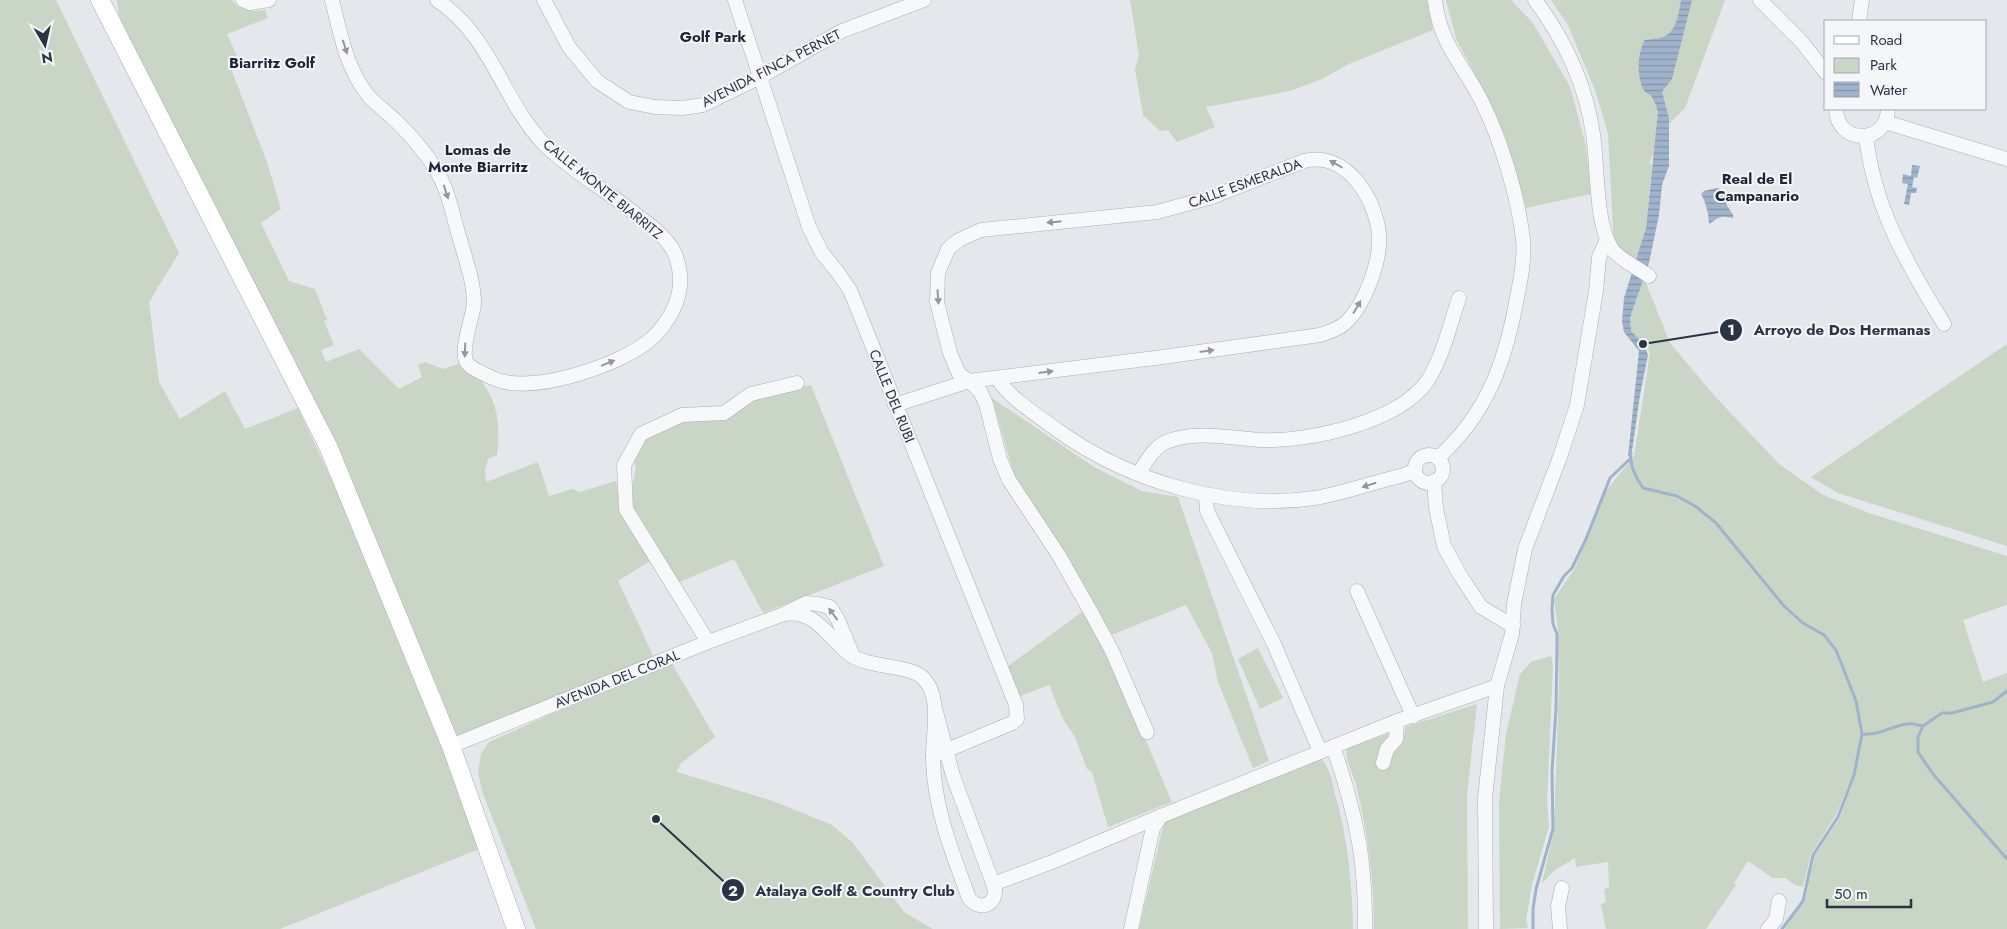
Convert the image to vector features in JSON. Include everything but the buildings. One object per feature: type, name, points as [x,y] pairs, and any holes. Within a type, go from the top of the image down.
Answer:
[{"type":"main road","points":[[100,0],[328,446],[451,746],[516,929]]},
{"type":"street","points":[[243,0],[250,3],[269,0]]},
{"type":"street","name":"CALLE MONTE BIARRITZ","points":[[332,0],[352,70],[367,95],[398,123],[424,152],[435,167],[444,186],[471,281],[474,301],[471,323],[464,344],[464,356],[468,364],[502,382],[550,382],[586,372],[628,355],[649,341],[665,324],[675,306],[680,277],[674,252],[665,239],[652,227],[567,163],[544,143],[527,124],[474,34],[451,9],[437,0]]},
{"type":"street","name":"AVENIDA FINCA PERNET","points":[[544,0],[569,47],[597,81],[629,102],[655,107],[683,108],[703,105],[760,77],[842,31],[924,0]]},
{"type":"street","name":"CALLE DEL RUBI","points":[[735,0],[810,227],[822,253],[850,290],[1016,705],[1017,719],[1007,726],[939,754]]},
{"type":"street","points":[[1435,0],[1443,37],[1482,101],[1500,146],[1516,202],[1523,241],[1519,287],[1511,330],[1492,386],[1479,410],[1456,442],[1438,458]]},
{"type":"street","points":[[1534,0],[1552,22],[1574,67],[1588,106],[1597,168],[1599,208],[1607,240],[1613,251],[1649,276]]},
{"type":"street","points":[[1760,0],[1777,7],[1824,71]]},
{"type":"street","points":[[1859,20],[1862,0]]},
{"type":"street","points":[[1836,110],[1836,116],[1842,127],[1853,135],[1866,136],[1877,131],[1886,115],[2007,159]]},
{"type":"street","points":[[1866,136],[1879,195],[1899,248],[1944,324]]},
{"type":"street","name":"CALLE ESMERALDA","points":[[896,405],[969,381],[1163,357],[1320,335],[1332,331],[1343,325],[1357,310],[1369,285],[1378,254],[1379,234],[1369,199],[1358,183],[1339,164],[1328,160],[1315,159],[1212,197],[1157,212],[981,230],[960,240],[948,249],[938,273],[937,302],[950,352],[959,374],[969,381]]},
{"type":"street","points":[[1486,929],[1485,798],[1497,686],[1513,626],[1514,604],[1525,549],[1560,457],[1577,405],[1596,291],[1599,257],[1607,240]]},
{"type":"street","points":[[1139,473],[1149,457],[1164,443],[1184,436],[1263,440],[1294,439],[1328,433],[1386,413],[1400,406],[1426,381],[1436,364],[1459,298]]},
{"type":"street","points":[[997,378],[1003,386],[1031,410],[1081,446],[1139,473],[1206,496],[1256,501],[1316,498],[1404,475],[1416,470]]},
{"type":"street","points":[[969,381],[980,391],[986,404],[1000,459],[1010,480],[1058,554],[1112,651],[1146,732]]},
{"type":"street","points":[[708,642],[626,509],[624,465],[641,434],[682,415],[724,413],[751,394],[797,383]]},
{"type":"street","points":[[1430,455],[1438,458],[1443,471],[1438,479],[1430,482],[1419,478],[1416,470],[1418,461],[1430,455]]},
{"type":"street","points":[[1434,481],[1436,508],[1444,546],[1481,608],[1513,626]]},
{"type":"street","points":[[1206,496],[1207,511],[1326,749],[1339,765],[1362,865],[1365,929]]},
{"type":"street","points":[[1357,591],[1413,716]]},
{"type":"street","name":"AVENIDA DEL CORAL","points":[[451,746],[708,642],[784,614],[795,612],[817,621],[834,642],[854,658],[912,672],[922,677],[928,685],[936,712],[939,754]]},
{"type":"street","points":[[993,884],[1052,862],[1160,816],[1397,721],[1497,686]]},
{"type":"street","points":[[1383,763],[1387,749],[1396,739],[1397,721]]},
{"type":"street","points":[[939,754],[953,776],[993,884],[995,893],[992,901],[988,904],[980,906],[969,898],[942,825],[935,787],[939,754]]},
{"type":"street","points":[[1131,929],[1153,828],[1160,816]]},
{"type":"street","points":[[1560,929],[1558,906],[1562,888]]},
{"type":"street","points":[[1768,929],[1776,919],[1779,901]]},
{"type":"green space","points":[[0,0],[56,0],[179,253],[149,302],[159,382],[180,419],[225,391],[245,429],[298,408],[358,536],[452,772],[479,849],[280,929],[0,929]]},
{"type":"green space","points":[[117,0],[232,0],[242,9],[265,10],[268,18],[227,34],[237,56],[228,61],[267,162],[281,209],[261,223],[289,281],[315,289],[327,320],[324,321],[334,345],[321,350],[326,362],[359,349],[399,389],[422,377],[418,365],[425,362],[443,369],[458,364],[476,376],[481,380],[492,398],[498,425],[497,455],[488,459],[485,470],[486,482],[538,462],[549,496],[572,489],[580,492],[616,481],[620,507],[650,561],[618,581],[654,657],[462,736],[452,733],[119,16]]},
{"type":"green space","points":[[1130,0],[1427,0],[1433,30],[1349,64],[1320,80],[1290,91],[1206,107],[1215,127],[1177,142],[1168,130],[1160,131],[1143,115],[1135,69],[1139,56]]},
{"type":"green space","points":[[1446,0],[1511,0],[1533,23],[1570,87],[1586,146],[1591,194],[1526,208],[1506,139],[1478,79],[1457,41]]},
{"type":"green space","points":[[1551,0],[1725,0],[1685,108],[1668,125],[1649,163],[1652,165],[1646,228],[1637,261],[1614,248],[1608,133],[1595,90],[1568,25]]},
{"type":"green space","points":[[1644,278],[1670,343],[1712,393],[1779,464],[1823,495],[1869,513],[2007,556],[2007,605],[1963,620],[1983,682],[2007,673],[2007,929],[1785,929],[1788,922],[1804,902],[1814,856],[1840,818],[1853,780],[1851,779],[1836,815],[1811,854],[1803,887],[1795,885],[1785,878],[1773,878],[1748,861],[1734,883],[1736,885],[1706,929],[1606,929],[1601,905],[1606,902],[1604,889],[1609,888],[1608,862],[1576,867],[1575,858],[1555,870],[1542,883],[1554,830],[1559,683],[1558,630],[1554,599],[1575,568],[1606,491],[1634,456],[1650,353],[1631,331],[1630,318]]},
{"type":"green space","points":[[2007,344],[2007,546],[1838,493],[1811,477]]},
{"type":"green space","points":[[811,385],[884,566],[763,613],[734,559],[677,583],[630,501],[636,467],[633,458],[640,443],[653,430],[760,394]]},
{"type":"green space","points":[[986,394],[1094,467],[1142,491],[1178,497],[1269,761],[1253,768],[1218,682],[1212,653],[1186,605],[1109,636],[1017,485],[996,412]]},
{"type":"green space","points":[[1086,609],[1113,663],[1172,802],[1108,827],[1092,772],[1087,769],[1075,737],[1063,719],[1049,685],[1020,696],[1008,666]]},
{"type":"green space","points":[[1258,648],[1283,698],[1260,709],[1238,659]]},
{"type":"green space","points":[[1551,656],[1553,665],[1547,802],[1549,826],[1532,885],[1526,920],[1528,928],[1500,929],[1499,802],[1506,734],[1520,674],[1531,662]]},
{"type":"green space","points":[[672,664],[715,737],[680,764],[677,772],[773,801],[832,825],[853,843],[904,912],[933,929],[536,929],[483,794],[478,773],[481,754],[489,742]]},
{"type":"green space","points":[[1477,704],[1467,794],[1468,929],[1374,929],[1370,856],[1356,785],[1346,752],[1347,748],[1393,732],[1377,757],[1379,764],[1389,761],[1404,738],[1405,727]]},
{"type":"green space","points":[[1321,758],[1327,766],[1330,775],[1343,827],[1352,895],[1353,929],[1139,929],[1164,822]]},
{"type":"water","points":[[1681,0],[1692,0],[1672,79],[1662,92],[1669,118],[1669,166],[1662,185],[1659,215],[1649,263],[1630,318],[1631,331],[1644,344],[1648,355],[1631,458],[1628,456],[1639,351],[1624,332],[1622,321],[1624,298],[1646,228],[1658,112],[1652,98],[1645,92],[1642,86],[1639,73],[1639,59],[1645,40],[1663,37],[1672,30],[1677,20]]},
{"type":"water","points":[[1912,165],[1920,166],[1917,178],[1914,177],[1912,187],[1917,188],[1916,193],[1911,193],[1909,205],[1904,204],[1908,184],[1902,183],[1903,174],[1911,176]]},
{"type":"water","points":[[1719,188],[1733,214],[1733,218],[1720,217],[1709,224],[1707,209],[1701,194],[1704,191]]},
{"type":"waterway","points":[[1631,453],[1632,467],[1643,488],[1677,496],[1695,506],[1716,523],[1784,606],[1803,623],[1824,635],[1836,650],[1856,701],[1862,734],[1854,775],[1838,817],[1813,855],[1803,901],[1782,929]]},
{"type":"waterway","points":[[1533,929],[1536,889],[1553,829],[1552,771],[1557,647],[1557,634],[1553,624],[1553,595],[1564,576],[1572,568],[1586,539],[1610,478],[1630,459]]},
{"type":"waterway","points":[[1862,734],[1874,734],[1907,724],[1923,726],[1942,713],[1952,713],[1993,702],[2007,691]]},
{"type":"waterway","points":[[1923,726],[1918,737],[1918,752],[1933,774],[2007,859]]},
{"type":"place","name":"Arroyo de Dos Hermanas","points":[[1643,344]]},
{"type":"place","name":"Atalaya Golf & Country Club","points":[[656,819]]},
{"type":"district","name":"Golf Park","points":[[713,37]]},
{"type":"district","name":"Biarritz Golf","points":[[272,63]]},
{"type":"district","name":"Lomas de Monte Biarritz","points":[[478,158]]},
{"type":"district","name":"Real de El Campanario","points":[[1757,188]]}]
